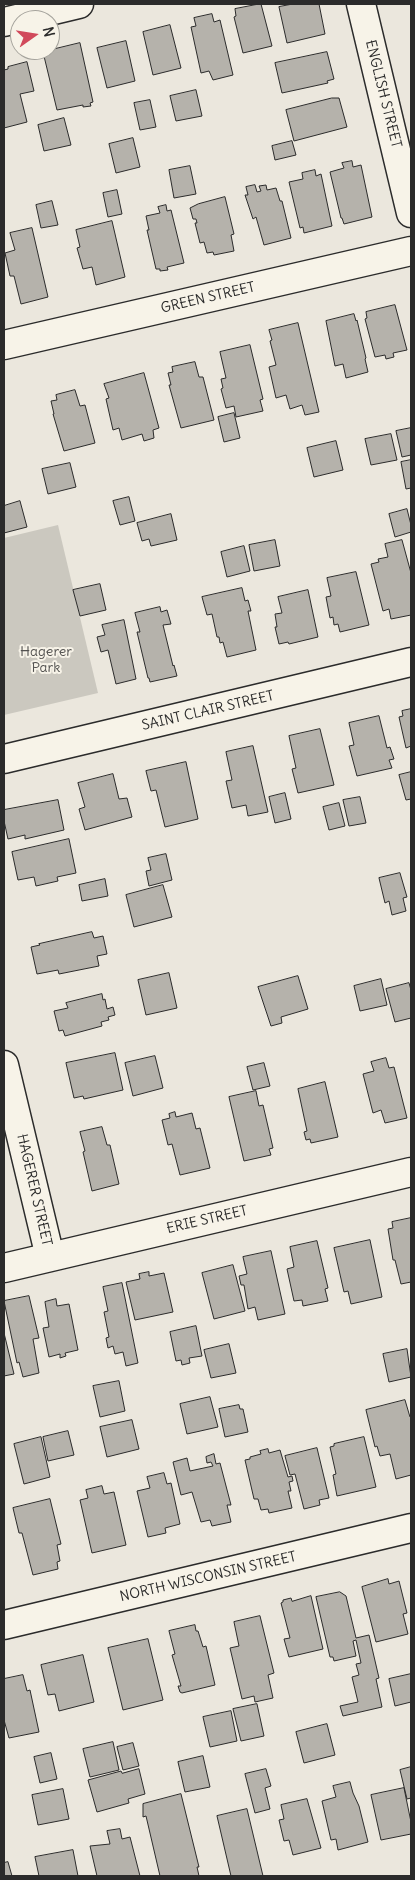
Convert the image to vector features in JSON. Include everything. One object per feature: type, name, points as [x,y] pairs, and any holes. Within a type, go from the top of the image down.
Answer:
[{"type":"street","points":[[4,22],[79,4]]},
{"type":"street","name":"ENGLISH STREET","points":[[361,4],[411,213]]},
{"type":"street","name":"GREEN STREET","points":[[4,345],[411,251]]},
{"type":"street","name":"SAINT CLAIR STREET","points":[[4,759],[411,662]]},
{"type":"street","name":"HAGERER STREET","points":[[4,1065],[50,1257]]},
{"type":"street","name":"ERIE STREET","points":[[4,1268],[411,1172]]},
{"type":"street","name":"NORTH WISCONSIN STREET","points":[[4,1625],[411,1528]]},
{"type":"green space","name":"Hagerer Park","points":[[58,525],[98,693],[4,715],[4,538]]},
{"type":"building","points":[[261,4],[272,46],[243,53],[234,17],[236,16],[235,9]]},
{"type":"building","points":[[293,4],[319,4],[325,34],[287,43],[279,7]]},
{"type":"building","points":[[212,14],[214,22],[220,20],[233,75],[213,80],[209,71],[201,73],[191,27],[196,26],[194,18]]},
{"type":"building","points":[[170,25],[181,68],[153,75],[143,32]]},
{"type":"building","points":[[126,41],[135,81],[107,88],[97,48]]},
{"type":"building","points":[[80,43],[93,102],[90,103],[91,106],[83,107],[83,105],[57,110],[45,60],[60,60],[60,48]]},
{"type":"building","points":[[327,52],[334,79],[327,81],[328,83],[282,93],[275,63]]},
{"type":"building","points":[[27,62],[34,91],[20,94],[27,122],[4,128],[4,70],[8,69],[8,67]]},
{"type":"building","points":[[196,90],[202,116],[176,121],[170,96]]},
{"type":"building","points":[[332,98],[339,98],[347,127],[294,141],[286,110]]},
{"type":"building","points":[[150,100],[156,127],[140,130],[134,103]]},
{"type":"building","points":[[64,118],[71,145],[44,151],[38,125]]},
{"type":"building","points":[[133,138],[140,167],[116,173],[109,144]]},
{"type":"building","points":[[292,141],[296,155],[275,160],[272,146]]},
{"type":"building","points":[[352,161],[353,167],[361,165],[372,217],[344,224],[330,172],[344,168],[342,163]]},
{"type":"building","points":[[190,166],[196,194],[174,198],[169,170]]},
{"type":"building","points":[[315,170],[316,176],[321,174],[332,226],[304,233],[303,227],[300,228],[289,182],[303,179],[302,173]]},
{"type":"building","points":[[255,185],[257,192],[261,191],[259,186],[266,185],[267,190],[276,188],[280,201],[282,201],[291,238],[264,245],[256,217],[253,219],[245,195],[248,195],[246,187]]},
{"type":"building","points":[[117,190],[122,214],[108,217],[103,193]]},
{"type":"building","points":[[225,197],[234,234],[231,235],[234,251],[214,255],[213,252],[207,253],[204,242],[200,243],[195,223],[197,223],[196,219],[193,219],[190,208]]},
{"type":"building","points":[[52,201],[58,225],[41,228],[36,205]]},
{"type":"building","points":[[166,205],[167,211],[171,210],[184,263],[167,267],[168,270],[160,271],[160,269],[156,269],[147,230],[149,230],[146,216],[160,213],[158,207]]},
{"type":"building","points":[[112,221],[125,277],[96,285],[92,267],[83,269],[77,248],[80,247],[76,230]]},
{"type":"building","points":[[32,228],[48,297],[21,304],[14,276],[10,276],[5,253],[15,250],[10,233]]},
{"type":"building","points":[[395,305],[407,350],[393,353],[394,357],[386,359],[385,355],[375,357],[365,319],[367,318],[366,312]]},
{"type":"building","points":[[354,314],[357,320],[368,372],[346,378],[343,364],[335,366],[326,321]]},
{"type":"building","points":[[298,323],[319,412],[305,415],[302,405],[290,409],[286,395],[276,398],[269,367],[276,365],[269,330]]},
{"type":"building","points":[[250,345],[263,399],[260,400],[263,411],[236,417],[234,406],[226,408],[221,389],[223,388],[221,379],[226,378],[220,352]]},
{"type":"building","points":[[195,362],[199,377],[203,377],[214,420],[181,428],[169,385],[171,385],[168,373],[173,372],[172,367]]},
{"type":"building","points":[[144,373],[159,428],[153,430],[154,438],[144,441],[142,434],[122,440],[119,428],[113,430],[106,399],[109,398],[104,384]]},
{"type":"building","points":[[75,390],[80,406],[85,405],[95,443],[64,451],[51,401],[57,400],[56,395]]},
{"type":"building","points":[[234,413],[240,438],[224,442],[218,417]]},
{"type":"building","points":[[411,428],[411,455],[402,457],[396,431]]},
{"type":"building","points":[[391,434],[397,460],[371,465],[365,439]]},
{"type":"building","points":[[336,441],[343,470],[314,477],[307,448]]},
{"type":"building","points":[[411,460],[411,488],[406,489],[401,462]]},
{"type":"building","points":[[70,463],[76,487],[48,494],[42,469]]},
{"type":"building","points":[[129,497],[135,521],[120,525],[113,501]]},
{"type":"building","points":[[20,501],[27,527],[4,533],[4,506]]},
{"type":"building","points":[[407,509],[411,532],[395,537],[389,514]]},
{"type":"building","points":[[171,514],[177,540],[151,546],[149,539],[142,541],[137,523]]},
{"type":"building","points":[[275,540],[280,566],[254,571],[249,545]]},
{"type":"building","points":[[402,540],[411,573],[411,615],[391,619],[389,609],[383,611],[371,564],[379,562],[378,559],[388,557],[385,544]]},
{"type":"building","points":[[244,546],[250,571],[227,577],[221,552]]},
{"type":"building","points":[[356,572],[369,625],[340,632],[338,624],[334,625],[333,617],[330,618],[326,597],[331,596],[327,578]]},
{"type":"building","points":[[100,584],[106,610],[80,616],[73,590]]},
{"type":"building","points":[[242,588],[245,601],[248,600],[251,611],[248,611],[256,650],[227,657],[223,642],[220,643],[219,637],[217,637],[212,614],[207,615],[202,597]]},
{"type":"building","points":[[308,590],[318,637],[289,644],[288,642],[279,644],[275,627],[277,627],[275,614],[282,613],[278,597]]},
{"type":"building","points":[[160,607],[161,612],[167,610],[171,624],[163,625],[177,676],[150,682],[137,632],[140,632],[135,613]]},
{"type":"building","points":[[124,620],[136,679],[116,684],[108,650],[101,652],[97,637],[105,635],[102,625]]},
{"type":"building","points":[[411,709],[411,746],[406,748],[399,717],[403,716],[402,711]]},
{"type":"building","points":[[379,716],[387,748],[390,747],[394,759],[389,760],[392,768],[357,776],[349,746],[354,745],[349,723]]},
{"type":"building","points":[[320,729],[334,785],[298,793],[292,769],[296,768],[289,736]]},
{"type":"building","points":[[253,746],[268,812],[248,816],[246,805],[232,808],[226,781],[232,780],[226,752]]},
{"type":"building","points":[[186,762],[198,819],[165,827],[156,790],[151,791],[146,771]]},
{"type":"building","points":[[411,772],[411,799],[406,800],[399,775]]},
{"type":"building","points":[[113,774],[119,799],[127,798],[132,817],[85,830],[79,809],[85,807],[78,783]]},
{"type":"building","points":[[285,793],[291,819],[275,823],[269,797]]},
{"type":"building","points":[[360,797],[366,823],[349,826],[343,800]]},
{"type":"building","points":[[58,800],[64,830],[25,839],[25,835],[8,839],[4,821],[4,810]]},
{"type":"building","points":[[339,803],[345,826],[329,830],[323,807]]},
{"type":"building","points":[[69,839],[76,873],[57,877],[58,881],[36,886],[34,877],[18,880],[12,852]]},
{"type":"building","points":[[166,854],[172,880],[149,886],[146,871],[151,870],[148,858]]},
{"type":"building","points":[[400,873],[407,897],[403,898],[406,911],[392,915],[389,901],[385,903],[379,878]]},
{"type":"building","points":[[105,879],[108,896],[82,901],[79,885]]},
{"type":"building","points":[[163,885],[172,917],[134,927],[126,895]]},
{"type":"building","points":[[92,932],[94,938],[103,936],[107,954],[97,956],[99,966],[59,974],[58,970],[37,974],[31,947]]},
{"type":"building","points":[[169,973],[177,1008],[146,1015],[138,980]]},
{"type":"building","points":[[298,976],[308,1009],[281,1017],[282,1023],[271,1026],[258,987]]},
{"type":"building","points":[[381,979],[387,1005],[360,1011],[354,986]]},
{"type":"building","points":[[409,983],[411,990],[411,1018],[395,1022],[386,989]]},
{"type":"building","points":[[102,994],[107,1009],[113,1007],[115,1015],[108,1017],[109,1020],[101,1022],[102,1026],[65,1036],[63,1030],[59,1031],[54,1011],[68,1008],[66,1003]]},
{"type":"building","points":[[115,1053],[123,1090],[84,1099],[83,1096],[74,1098],[66,1063]]},
{"type":"building","points":[[155,1056],[163,1088],[133,1096],[125,1063]]},
{"type":"building","points":[[386,1058],[389,1068],[394,1067],[407,1118],[385,1123],[381,1110],[373,1113],[363,1074],[374,1071],[371,1062]]},
{"type":"building","points":[[264,1063],[270,1086],[253,1090],[247,1067]]},
{"type":"building","points":[[325,1082],[338,1137],[311,1143],[310,1139],[306,1140],[304,1132],[307,1131],[298,1089]]},
{"type":"building","points":[[256,1091],[259,1106],[263,1105],[273,1148],[269,1149],[271,1155],[244,1161],[229,1097]]},
{"type":"building","points":[[175,1112],[176,1117],[192,1113],[196,1129],[200,1128],[210,1168],[180,1175],[172,1144],[168,1145],[162,1120],[170,1118],[169,1114]]},
{"type":"building","points":[[102,1127],[107,1145],[110,1145],[119,1184],[92,1191],[80,1132]]},
{"type":"building","points":[[411,1218],[411,1282],[401,1284],[395,1260],[393,1260],[388,1229],[393,1228],[392,1222]]},
{"type":"building","points":[[370,1240],[382,1297],[351,1304],[348,1291],[344,1292],[334,1248]]},
{"type":"building","points":[[317,1241],[328,1288],[325,1289],[328,1301],[303,1306],[302,1300],[294,1301],[287,1269],[294,1267],[290,1247]]},
{"type":"building","points":[[271,1251],[285,1314],[258,1320],[255,1307],[248,1309],[244,1285],[241,1285],[239,1276],[247,1274],[243,1257]]},
{"type":"building","points":[[233,1265],[245,1311],[214,1319],[202,1273]]},
{"type":"building","points":[[149,1272],[149,1276],[164,1273],[173,1312],[135,1320],[126,1282],[140,1279],[139,1274]]},
{"type":"building","points":[[122,1283],[138,1363],[126,1366],[123,1352],[115,1354],[113,1346],[108,1348],[106,1338],[109,1337],[104,1312],[108,1311],[103,1287]]},
{"type":"building","points":[[29,1296],[39,1338],[33,1339],[39,1373],[23,1377],[19,1362],[17,1363],[4,1301]]},
{"type":"building","points":[[56,1299],[57,1306],[69,1304],[78,1350],[65,1353],[66,1356],[60,1358],[60,1354],[49,1357],[43,1328],[49,1327],[45,1302]]},
{"type":"building","points":[[196,1326],[202,1356],[189,1358],[190,1363],[182,1365],[181,1360],[176,1361],[170,1332]]},
{"type":"building","points":[[4,1333],[14,1374],[4,1376]]},
{"type":"building","points":[[229,1344],[236,1373],[211,1378],[204,1350]]},
{"type":"building","points":[[407,1349],[411,1377],[389,1382],[383,1354]]},
{"type":"building","points":[[119,1381],[125,1411],[100,1417],[93,1386]]},
{"type":"building","points":[[210,1397],[218,1427],[187,1434],[180,1404]]},
{"type":"building","points":[[405,1400],[411,1416],[411,1475],[396,1479],[390,1454],[380,1456],[377,1446],[375,1447],[366,1410]]},
{"type":"building","points":[[239,1405],[240,1409],[243,1409],[248,1432],[225,1437],[219,1409]]},
{"type":"building","points":[[132,1420],[139,1449],[107,1457],[100,1427]]},
{"type":"building","points":[[68,1431],[74,1455],[48,1461],[43,1437]]},
{"type":"building","points":[[41,1437],[50,1477],[24,1484],[14,1444]]},
{"type":"building","points":[[364,1437],[376,1487],[337,1496],[333,1475],[336,1474],[330,1447],[334,1446],[334,1444]]},
{"type":"building","points":[[317,1448],[329,1498],[319,1500],[320,1505],[304,1509],[295,1474],[290,1475],[285,1456]]},
{"type":"building","points":[[268,1449],[269,1453],[280,1450],[288,1477],[292,1476],[293,1481],[289,1482],[291,1491],[288,1491],[292,1508],[269,1513],[268,1509],[261,1510],[258,1499],[254,1499],[245,1460],[261,1454],[260,1451]]},
{"type":"building","points":[[214,1454],[216,1464],[220,1463],[231,1505],[227,1505],[231,1522],[212,1526],[210,1520],[201,1522],[192,1492],[181,1495],[173,1462],[187,1458],[190,1471],[213,1466],[211,1462],[207,1463],[206,1457]]},
{"type":"building","points":[[164,1473],[167,1484],[171,1483],[180,1524],[165,1528],[166,1533],[148,1537],[137,1491],[150,1488],[147,1477]]},
{"type":"building","points":[[102,1486],[104,1494],[114,1492],[126,1545],[92,1553],[80,1500],[88,1498],[86,1490]]},
{"type":"building","points":[[50,1499],[61,1544],[57,1545],[60,1561],[57,1562],[58,1569],[33,1575],[13,1508]]},
{"type":"building","points":[[388,1579],[389,1584],[399,1581],[407,1613],[403,1614],[408,1634],[376,1642],[362,1587]]},
{"type":"building","points":[[340,1592],[346,1596],[356,1638],[369,1635],[379,1678],[376,1679],[382,1707],[343,1716],[340,1706],[358,1702],[352,1677],[359,1675],[356,1664],[361,1663],[356,1640],[353,1641],[356,1656],[334,1661],[333,1657],[330,1657],[316,1597]]},
{"type":"building","points":[[311,1596],[323,1649],[289,1657],[284,1639],[290,1638],[281,1603],[283,1600],[291,1598],[292,1601]]},
{"type":"building","points":[[260,1616],[274,1673],[268,1675],[273,1698],[255,1702],[254,1696],[242,1699],[230,1648],[239,1646],[234,1622]]},
{"type":"building","points":[[195,1625],[203,1647],[206,1646],[215,1685],[182,1693],[178,1686],[181,1686],[172,1655],[175,1654],[169,1631]]},
{"type":"building","points":[[148,1639],[163,1700],[123,1710],[108,1648]]},
{"type":"building","points":[[83,1655],[94,1702],[59,1711],[55,1694],[48,1695],[41,1665]]},
{"type":"building","points":[[411,1674],[411,1702],[395,1706],[389,1679]]},
{"type":"building","points":[[23,1675],[27,1691],[30,1690],[39,1732],[9,1738],[4,1720],[4,1679]]},
{"type":"building","points":[[257,1704],[264,1736],[241,1741],[233,1709]]},
{"type":"building","points":[[231,1711],[237,1741],[210,1747],[203,1717]]},
{"type":"building","points":[[327,1724],[335,1755],[304,1763],[296,1732]]},
{"type":"building","points":[[113,1742],[119,1770],[90,1777],[83,1749]]},
{"type":"building","points":[[133,1743],[139,1766],[123,1770],[117,1747]]},
{"type":"building","points":[[51,1753],[57,1779],[40,1783],[34,1757]]},
{"type":"building","points":[[203,1756],[210,1787],[185,1792],[178,1762]]},
{"type":"building","points":[[411,1767],[411,1798],[407,1799],[400,1770]]},
{"type":"building","points":[[139,1769],[145,1794],[128,1799],[129,1803],[97,1812],[88,1780],[121,1771],[122,1773]]},
{"type":"building","points":[[266,1769],[271,1786],[265,1788],[270,1809],[255,1813],[245,1774]]},
{"type":"building","points":[[350,1782],[359,1806],[368,1842],[338,1850],[336,1839],[331,1840],[322,1801],[336,1797],[333,1786]]},
{"type":"building","points":[[404,1788],[411,1822],[411,1834],[381,1840],[371,1795]]},
{"type":"building","points":[[63,1789],[69,1819],[38,1825],[32,1795]]},
{"type":"building","points":[[181,1794],[199,1867],[197,1867],[199,1876],[160,1876],[146,1816],[143,1817],[143,1804]]},
{"type":"building","points":[[307,1799],[321,1848],[293,1855],[289,1840],[284,1841],[279,1820],[284,1819],[281,1805]]},
{"type":"building","points":[[247,1809],[263,1876],[231,1876],[217,1816]]},
{"type":"building","points":[[120,1829],[122,1839],[130,1837],[140,1876],[97,1876],[90,1846],[110,1844],[107,1831]]},
{"type":"building","points":[[73,1850],[78,1876],[39,1876],[35,1857]]},
{"type":"building","points":[[8,1862],[12,1876],[4,1876],[4,1863]]}]
